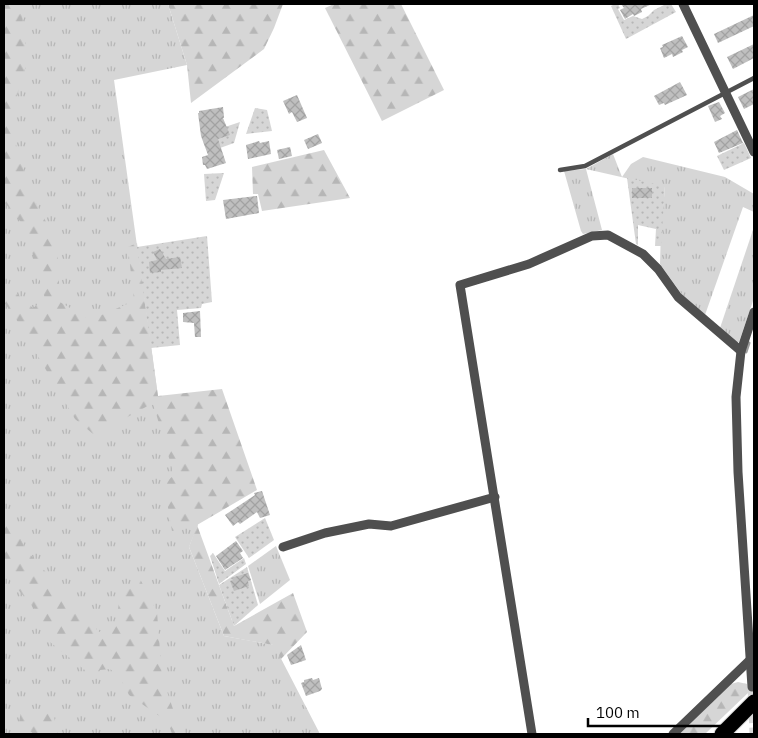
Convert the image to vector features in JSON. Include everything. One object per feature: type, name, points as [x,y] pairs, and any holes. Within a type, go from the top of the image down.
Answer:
[{"type":"highway","points":[[722,734],[754,702]]},
{"type":"street","points":[[683,4],[754,152]]},
{"type":"street","points":[[532,734],[460,285],[529,264],[592,236],[608,235],[643,254],[658,270],[678,297],[741,351]]},
{"type":"street","points":[[752,687],[752,659],[736,397],[738,363],[754,312]]},
{"type":"street","points":[[283,547],[325,533],[369,524],[391,526],[495,497]]},
{"type":"street","points":[[673,734],[752,659]]},
{"type":"lane","points":[[560,170],[585,166],[754,78]]},
{"type":"green space","points":[[4,4],[168,4],[187,65],[114,80],[158,397],[198,525],[189,547],[224,636],[274,645],[320,734],[4,734]]},
{"type":"green space","points":[[4,4],[21,4],[27,62],[14,106],[13,135],[32,195],[57,243],[60,302],[90,320],[134,301],[128,247],[137,243],[158,396],[222,389],[257,490],[197,525],[172,531],[164,484],[174,475],[153,403],[124,419],[98,438],[75,419],[4,302],[4,283],[33,308],[45,299],[25,227],[5,203],[4,197]]},
{"type":"green space","points":[[168,4],[283,4],[264,49],[191,103],[187,65]]},
{"type":"green space","points":[[334,4],[401,4],[444,90],[382,121],[325,8]]},
{"type":"green space","points":[[618,4],[620,8],[618,9],[624,20],[633,16],[642,19],[666,4],[671,4],[676,12],[626,39],[611,6]]},
{"type":"green space","points":[[255,108],[267,110],[272,131],[246,134]]},
{"type":"green space","points":[[240,122],[234,143],[220,148],[213,131]]},
{"type":"green space","points":[[744,143],[751,158],[724,170],[717,156]]},
{"type":"green space","points":[[324,150],[350,198],[262,211],[258,194],[253,194],[252,167]]},
{"type":"green space","points":[[613,154],[622,177],[631,164],[643,157],[725,177],[754,194],[754,212],[743,207],[705,315],[683,296],[660,264],[665,187],[586,169]]},
{"type":"green space","points":[[586,169],[602,230],[583,234],[564,171]]},
{"type":"green space","points":[[224,173],[215,200],[206,201],[204,174]]},
{"type":"green space","points":[[627,178],[665,186],[661,246],[655,246],[656,229],[638,225],[638,245],[636,244]]},
{"type":"green space","points":[[754,227],[754,298],[739,342],[736,342],[720,328]]},
{"type":"green space","points":[[207,236],[212,302],[202,304],[201,308],[177,310],[180,345],[151,348],[137,247]]},
{"type":"green space","points":[[4,510],[28,552],[99,632],[116,622],[120,596],[138,575],[157,612],[162,677],[173,709],[186,734],[172,734],[168,722],[129,695],[119,676],[110,669],[100,670],[96,679],[50,642],[38,613],[4,573]]},
{"type":"green space","points":[[265,518],[274,540],[249,558],[235,537]]},
{"type":"green space","points":[[197,525],[234,626],[293,593],[307,632],[281,659],[273,645],[224,636],[189,547]]},
{"type":"green space","points":[[276,546],[290,580],[260,604],[248,566]]},
{"type":"green space","points":[[213,553],[225,571],[244,558],[246,564],[219,584],[210,556]]},
{"type":"green space","points":[[247,567],[258,605],[234,626],[219,585]]},
{"type":"green space","points":[[738,682],[747,684],[749,692],[705,734],[679,734],[731,684]]},
{"type":"green space","points":[[44,710],[54,717],[58,734],[34,734],[19,723],[21,711]]},
{"type":"building","points":[[621,4],[652,4],[641,9],[642,12],[634,16],[633,14],[625,19],[620,10],[624,8]]},
{"type":"building","points":[[754,15],[754,26],[718,43],[714,34]]},
{"type":"building","points":[[682,36],[688,47],[673,57],[672,54],[664,58],[660,48],[663,47],[662,45]]},
{"type":"building","points":[[754,44],[754,58],[733,69],[727,57]]},
{"type":"building","points":[[680,82],[687,95],[665,105],[664,103],[659,105],[654,96]]},
{"type":"building","points":[[754,89],[754,104],[744,109],[738,97]]},
{"type":"building","points":[[297,95],[307,118],[297,122],[292,112],[289,114],[283,101]]},
{"type":"building","points":[[719,102],[725,113],[720,116],[722,119],[715,122],[708,106]]},
{"type":"building","points":[[223,107],[223,118],[230,135],[218,139],[226,163],[207,169],[203,165],[202,157],[208,155],[201,136],[198,113],[199,111]]},
{"type":"building","points":[[737,130],[743,143],[719,153],[714,142]]},
{"type":"building","points":[[318,134],[322,143],[308,149],[304,140]]},
{"type":"building","points":[[259,141],[260,143],[269,141],[271,154],[248,159],[246,145]]},
{"type":"building","points":[[290,147],[292,156],[279,159],[277,150]]},
{"type":"building","points":[[632,188],[652,188],[652,198],[632,198]]},
{"type":"building","points":[[257,196],[259,213],[226,219],[223,200]]},
{"type":"building","points":[[160,249],[166,259],[180,257],[182,268],[150,273],[149,262],[157,260],[153,252]]},
{"type":"building","points":[[200,311],[201,337],[195,337],[194,323],[183,322],[183,313]]},
{"type":"building","points":[[262,491],[270,515],[260,518],[257,512],[240,524],[238,522],[233,526],[225,515],[255,495],[254,493]]},
{"type":"building","points":[[236,541],[243,551],[240,553],[243,558],[225,570],[216,556]]},
{"type":"building","points":[[248,573],[251,580],[248,581],[249,586],[234,591],[230,581],[233,580],[231,578]]},
{"type":"building","points":[[301,645],[306,660],[291,665],[287,655]]},
{"type":"building","points":[[312,678],[313,680],[319,678],[322,689],[306,696],[301,683]]},
{"type":"waterway","points":[[746,352],[749,343]]},
{"type":"tunnel","points":[[752,687],[754,734]]}]
